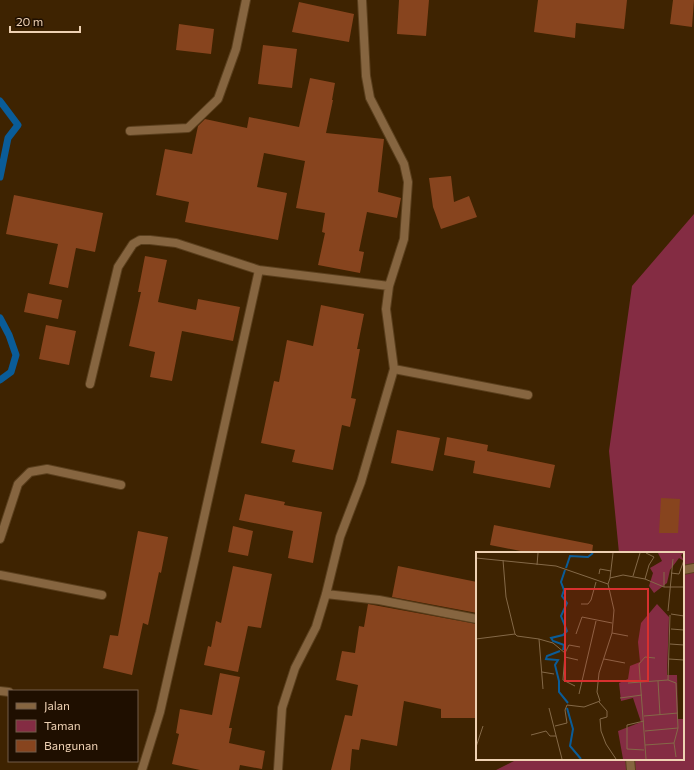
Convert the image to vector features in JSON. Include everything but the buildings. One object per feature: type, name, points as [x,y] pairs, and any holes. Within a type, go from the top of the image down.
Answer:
[{"type":"street","points":[[130,131],[188,128],[218,99],[236,49],[246,0]]},
{"type":"street","points":[[278,770],[282,708],[296,668],[316,627],[340,537],[361,482],[394,369],[386,309],[389,286],[404,239],[408,182],[404,164],[370,98],[366,76],[362,0]]},
{"type":"street","points":[[90,384],[118,267],[133,244],[140,240],[176,243],[259,270],[389,286]]},
{"type":"street","points":[[142,770],[160,712],[259,270]]},
{"type":"street","points":[[394,369],[528,396]]},
{"type":"street","points":[[0,539],[18,484],[30,472],[47,469],[121,485]]},
{"type":"street","points":[[684,570],[694,568]]},
{"type":"street","points":[[0,576],[102,594]]},
{"type":"street","points":[[326,594],[379,600],[476,620]]},
{"type":"street","points":[[630,760],[631,770]]},
{"type":"green space","points":[[694,214],[694,770],[496,770],[516,760],[684,760],[684,552],[619,552],[609,451],[632,286]]},
{"type":"waterway","points":[[0,101],[18,125],[8,138],[0,177]]},
{"type":"waterway","points":[[0,318],[9,335],[16,355],[11,372],[0,380]]}]
